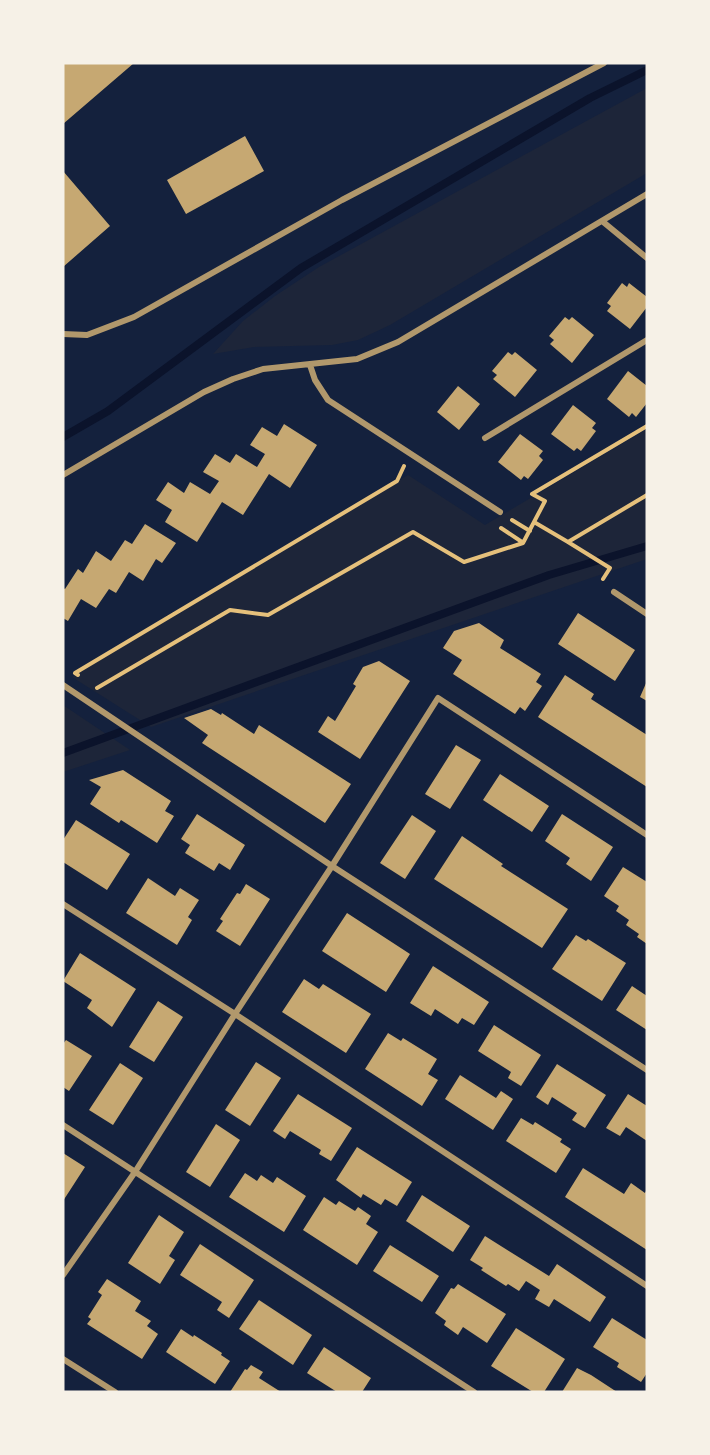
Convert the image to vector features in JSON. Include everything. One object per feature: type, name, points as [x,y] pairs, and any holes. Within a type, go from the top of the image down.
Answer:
[{"type":"street","points":[[63,334],[87,335],[134,317],[342,200],[604,63]]},
{"type":"street","points":[[63,475],[204,392],[233,379],[263,369],[357,358],[398,342],[647,194]]},
{"type":"street","points":[[602,221],[647,258]]},
{"type":"street","points":[[485,438],[647,340]]},
{"type":"street","points":[[310,365],[315,380],[328,400],[500,512]]},
{"type":"street","points":[[614,592],[647,614]]},
{"type":"street","points":[[63,685],[141,735],[333,866],[647,1070]]},
{"type":"street","points":[[63,1275],[135,1172],[235,1014],[333,866],[438,698],[647,835]]},
{"type":"street","points":[[63,904],[235,1014],[647,1286]]},
{"type":"street","points":[[63,1125],[474,1392]]},
{"type":"street","points":[[63,1359],[114,1392]]},
{"type":"path","points":[[89,702],[98,688],[230,610],[268,615],[413,532],[464,562],[523,543],[545,501],[532,494],[647,426]]},
{"type":"path","points":[[82,678],[75,673],[397,481],[404,466],[414,472]]},
{"type":"path","points":[[568,542],[647,495]]},
{"type":"path","points":[[500,512],[530,531]]},
{"type":"path","points":[[534,522],[605,565]]},
{"type":"path","points":[[493,523],[523,543]]},
{"type":"path","points":[[90,683],[98,688]]},
{"type":"shaded area","points":[[647,88],[647,173],[390,325],[358,340],[332,345],[254,347],[213,354],[243,321],[275,296],[319,267]]},
{"type":"shaded area","points":[[647,429],[647,559],[151,727],[72,677],[408,475],[485,525]]},
{"type":"shaded area","points":[[63,705],[130,750],[63,772]]},
{"type":"building","points":[[63,63],[134,63],[63,124]]},
{"type":"building","points":[[245,136],[264,171],[186,214],[167,180]]},
{"type":"building","points":[[63,171],[110,226],[63,267]]},
{"type":"building","points":[[622,283],[627,287],[629,283],[647,297],[647,307],[630,329],[607,311],[611,306],[607,303]]},
{"type":"building","points":[[565,317],[569,320],[572,317],[594,335],[572,363],[550,344],[554,340],[549,336]]},
{"type":"building","points":[[508,352],[512,355],[515,352],[537,370],[515,397],[493,379],[497,375],[492,371]]},
{"type":"building","points":[[628,371],[647,386],[647,403],[636,417],[632,413],[629,417],[607,399]]},
{"type":"building","points":[[458,386],[480,404],[459,430],[437,412]]},
{"type":"building","points":[[573,405],[596,423],[592,428],[596,431],[581,451],[577,448],[574,451],[551,434]]},
{"type":"building","points":[[284,424],[317,445],[290,488],[269,474],[243,515],[222,502],[197,542],[165,522],[172,510],[156,500],[168,482],[184,493],[190,482],[210,494],[219,481],[203,472],[215,454],[230,463],[236,454],[257,467],[265,454],[250,445],[262,427],[277,436]]},
{"type":"building","points":[[520,434],[543,451],[539,456],[543,460],[528,479],[524,476],[521,480],[498,462]]},
{"type":"building","points":[[145,524],[176,543],[162,563],[156,559],[143,581],[129,572],[116,593],[109,589],[96,608],[81,599],[68,621],[63,618],[63,588],[65,589],[78,569],[83,573],[96,551],[111,561],[125,540],[132,544]]},
{"type":"building","points":[[578,613],[635,650],[615,681],[558,644]]},
{"type":"building","points":[[479,623],[504,640],[500,648],[541,674],[536,682],[542,686],[525,711],[520,707],[515,714],[453,674],[462,660],[443,648],[454,631]]},
{"type":"building","points":[[379,661],[410,681],[360,759],[318,732],[328,716],[335,721],[356,686],[353,684],[363,667]]},
{"type":"building","points":[[565,675],[594,694],[591,699],[647,735],[647,787],[538,717]]},
{"type":"building","points":[[647,681],[647,701],[640,697]]},
{"type":"building","points":[[211,709],[221,715],[222,713],[254,734],[259,725],[351,784],[325,823],[202,743],[208,735],[184,718]]},
{"type":"building","points":[[456,745],[481,760],[450,809],[425,794]]},
{"type":"building","points":[[123,770],[171,801],[165,811],[174,816],[157,843],[121,820],[119,823],[90,804],[101,787],[89,780]]},
{"type":"building","points":[[500,774],[549,806],[532,832],[483,800]]},
{"type":"building","points":[[197,814],[245,845],[230,870],[219,863],[214,871],[185,853],[190,845],[181,839]]},
{"type":"building","points":[[562,814],[613,847],[591,881],[566,864],[570,858],[545,841]]},
{"type":"building","points":[[412,815],[436,831],[405,879],[380,863]]},
{"type":"building","points":[[76,820],[130,854],[107,890],[63,862],[63,840]]},
{"type":"building","points":[[462,836],[503,864],[501,866],[568,909],[542,948],[434,879]]},
{"type":"building","points":[[623,867],[647,882],[647,944],[637,937],[639,934],[626,925],[629,920],[616,911],[619,906],[604,896]]},
{"type":"building","points":[[148,878],[175,896],[180,888],[199,900],[188,917],[192,920],[177,945],[126,913]]},
{"type":"building","points":[[246,884],[270,899],[240,946],[216,931],[223,921],[220,919],[237,893],[240,894]]},
{"type":"building","points":[[347,913],[410,954],[386,992],[322,951]]},
{"type":"building","points":[[576,935],[586,941],[588,939],[626,963],[602,1001],[552,969]]},
{"type":"building","points":[[80,953],[136,989],[112,1027],[87,1008],[92,1000],[63,981]]},
{"type":"building","points":[[433,966],[489,1002],[474,1025],[462,1018],[458,1024],[435,1009],[431,1016],[410,1003]]},
{"type":"building","points":[[304,979],[319,989],[323,984],[371,1014],[346,1053],[282,1012]]},
{"type":"building","points":[[632,986],[647,996],[647,1030],[616,1010]]},
{"type":"building","points":[[158,1001],[183,1017],[154,1062],[129,1047]]},
{"type":"building","points":[[494,1025],[541,1055],[521,1086],[508,1078],[511,1072],[478,1051]]},
{"type":"building","points":[[388,1033],[401,1041],[403,1038],[437,1059],[428,1074],[438,1080],[422,1106],[365,1069]]},
{"type":"building","points":[[66,1040],[92,1056],[69,1091],[63,1087],[63,1044]]},
{"type":"building","points":[[256,1062],[281,1078],[250,1126],[225,1110]]},
{"type":"building","points":[[120,1063],[143,1078],[113,1125],[89,1110]]},
{"type":"building","points":[[557,1064],[606,1095],[585,1128],[572,1120],[577,1113],[552,1097],[548,1105],[536,1097]]},
{"type":"building","points":[[460,1075],[496,1098],[501,1091],[513,1099],[493,1130],[445,1099]]},
{"type":"building","points":[[298,1094],[352,1128],[331,1161],[319,1154],[321,1150],[290,1131],[285,1139],[273,1131]]},
{"type":"building","points":[[628,1094],[647,1106],[647,1141],[626,1127],[620,1136],[606,1128]]},
{"type":"building","points":[[521,1118],[533,1125],[535,1122],[562,1139],[560,1142],[571,1149],[556,1173],[506,1141]]},
{"type":"building","points":[[216,1124],[240,1140],[210,1187],[186,1172]]},
{"type":"building","points":[[357,1147],[412,1182],[397,1206],[385,1199],[381,1205],[363,1194],[361,1198],[336,1180]]},
{"type":"building","points":[[63,1153],[85,1167],[63,1201]]},
{"type":"building","points":[[583,1168],[624,1194],[631,1183],[645,1193],[647,1189],[647,1250],[565,1197]]},
{"type":"building","points":[[245,1173],[257,1181],[261,1175],[273,1183],[277,1177],[306,1196],[284,1232],[229,1197]]},
{"type":"building","points":[[422,1195],[470,1226],[453,1252],[406,1221]]},
{"type":"building","points":[[324,1197],[336,1205],[339,1201],[355,1211],[358,1207],[371,1216],[366,1224],[378,1232],[357,1265],[303,1230]]},
{"type":"building","points":[[159,1215],[184,1232],[169,1256],[175,1260],[160,1284],[128,1263]]},
{"type":"building","points":[[485,1236],[549,1276],[557,1264],[606,1297],[590,1322],[554,1299],[549,1307],[535,1299],[540,1290],[526,1281],[519,1291],[508,1284],[506,1286],[481,1270],[483,1268],[470,1260]]},
{"type":"building","points":[[200,1244],[254,1280],[229,1318],[217,1310],[222,1302],[180,1275]]},
{"type":"building","points":[[390,1245],[439,1276],[422,1302],[373,1271]]},
{"type":"building","points":[[107,1279],[141,1301],[135,1311],[151,1321],[147,1326],[158,1334],[142,1359],[87,1324],[91,1319],[88,1317],[102,1295],[98,1292]]},
{"type":"building","points":[[458,1284],[506,1314],[487,1343],[463,1327],[458,1335],[444,1325],[446,1321],[435,1313],[451,1288],[454,1289]]},
{"type":"building","points":[[259,1300],[312,1335],[293,1365],[239,1329]]},
{"type":"building","points":[[612,1318],[647,1340],[647,1373],[641,1382],[617,1367],[619,1363],[593,1347]]},
{"type":"building","points":[[516,1328],[565,1359],[544,1392],[533,1392],[491,1366]]},
{"type":"building","points":[[181,1329],[222,1353],[221,1355],[230,1361],[215,1384],[166,1352]]},
{"type":"building","points":[[324,1347],[371,1378],[362,1392],[337,1392],[307,1373]]},
{"type":"building","points":[[251,1365],[263,1372],[259,1378],[281,1392],[230,1392],[245,1369],[247,1370]]},
{"type":"building","points":[[577,1368],[591,1375],[617,1392],[562,1392]]},
{"type":"waterway","points":[[63,437],[108,411],[301,268],[590,98],[647,70]]},
{"type":"waterway","points":[[63,753],[549,575],[647,546]]}]
